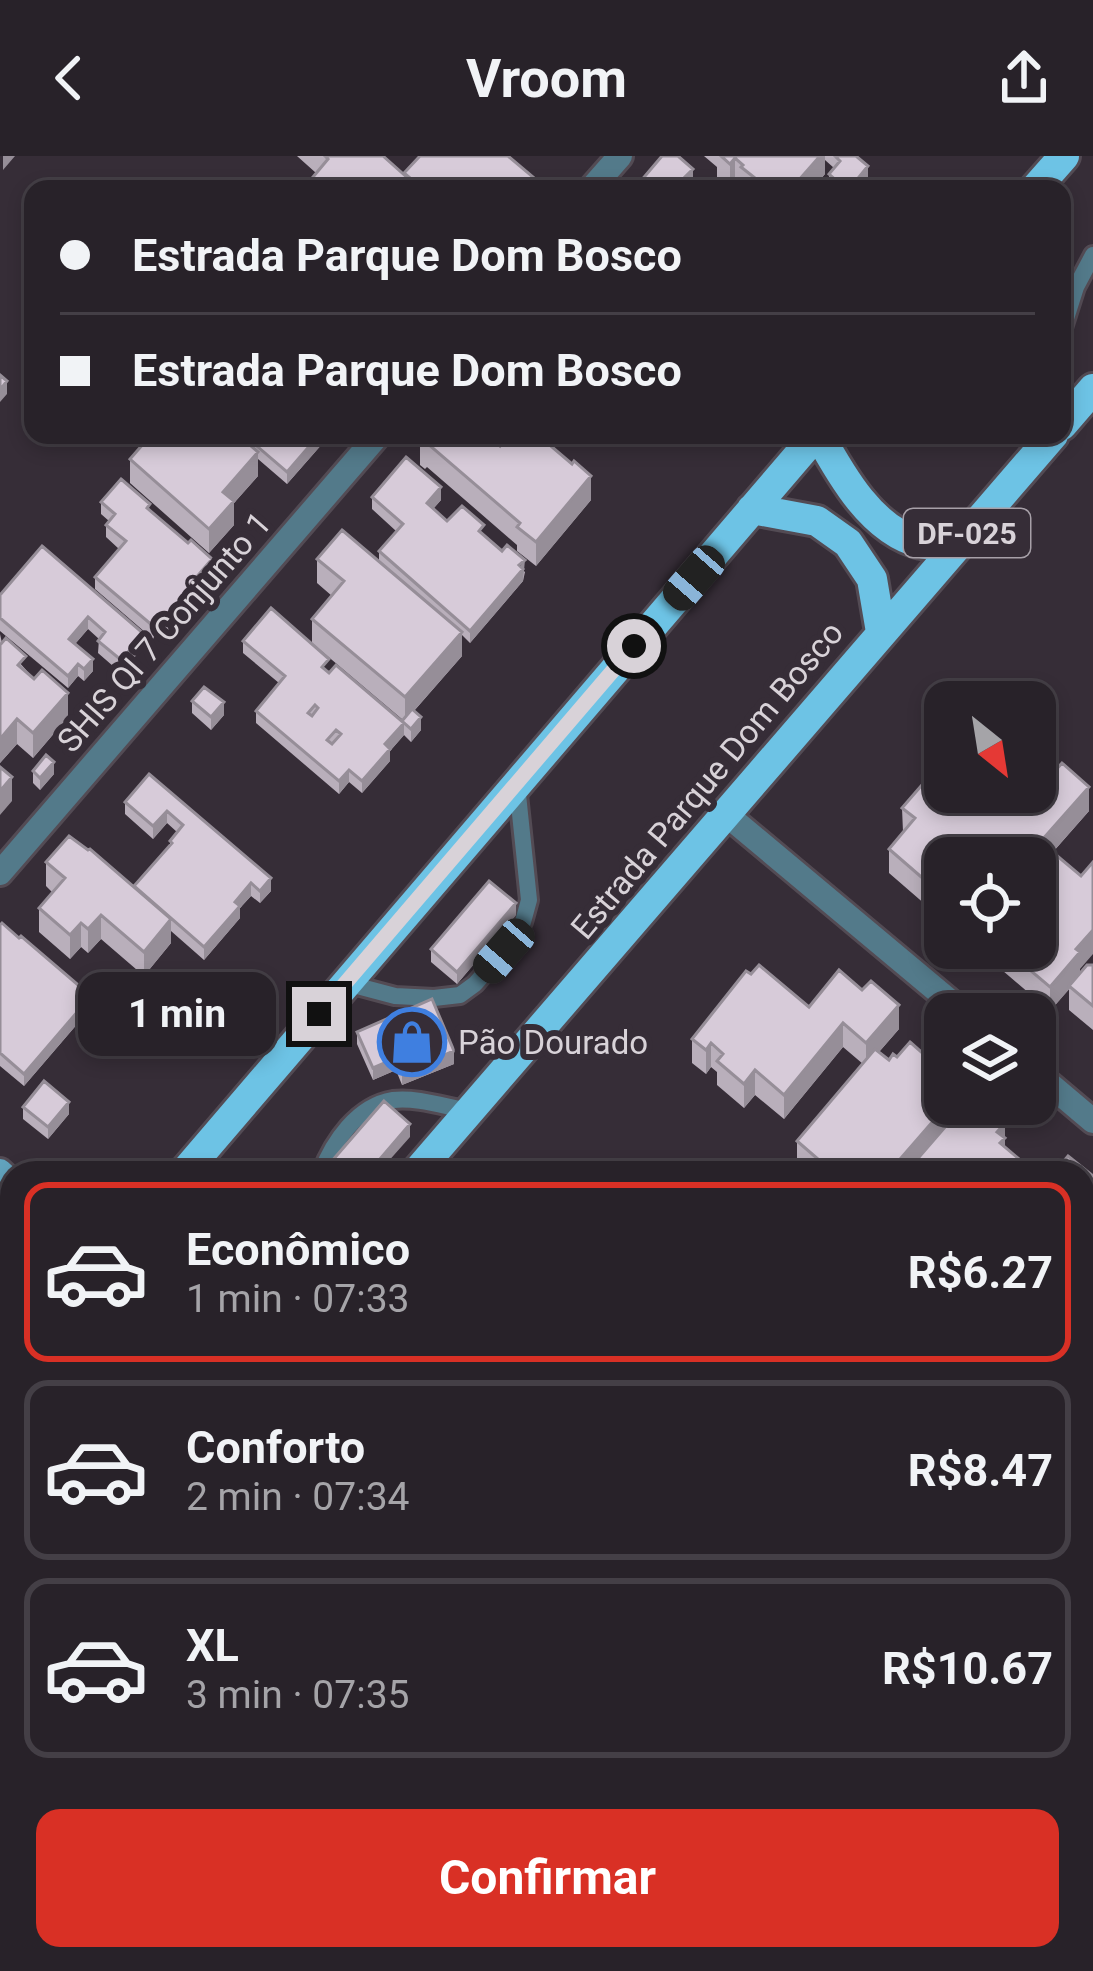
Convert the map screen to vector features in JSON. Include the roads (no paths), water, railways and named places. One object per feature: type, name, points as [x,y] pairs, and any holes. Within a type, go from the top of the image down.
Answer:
[{"type":"main road","points":[[1043,180],[1064,156]]},
{"type":"main road","points":[[1071,415],[1093,389]]},
{"type":"main road","points":[[194,1161],[810,444]]},
{"type":"main road","points":[[823,444],[842,476],[890,528],[921,543],[958,544]]},
{"type":"main road","name":"Estrada Parque Dom Bosco","points":[[427,1161],[1045,444]]},
{"type":"main road","points":[[752,508],[817,520],[848,543],[872,579],[881,632]]},
{"type":"street","points":[[599,180],[620,156]]},
{"type":"street","name":"SHIS QI 7 Conjunto 1","points":[[0,873],[370,444]]},
{"type":"street","points":[[728,814],[940,993]]},
{"type":"street","points":[[1056,1090],[1093,1121]]},
{"type":"lane","points":[[1071,303],[1093,255]]},
{"type":"lane","points":[[346,983],[395,996],[434,998],[460,995],[490,968],[523,922],[530,900],[517,784]]},
{"type":"lane","points":[[326,1161],[352,1122],[380,1104],[420,1101],[470,1112]]},
{"type":"place","name":"Pão Dourado","points":[[412,1042]]}]
